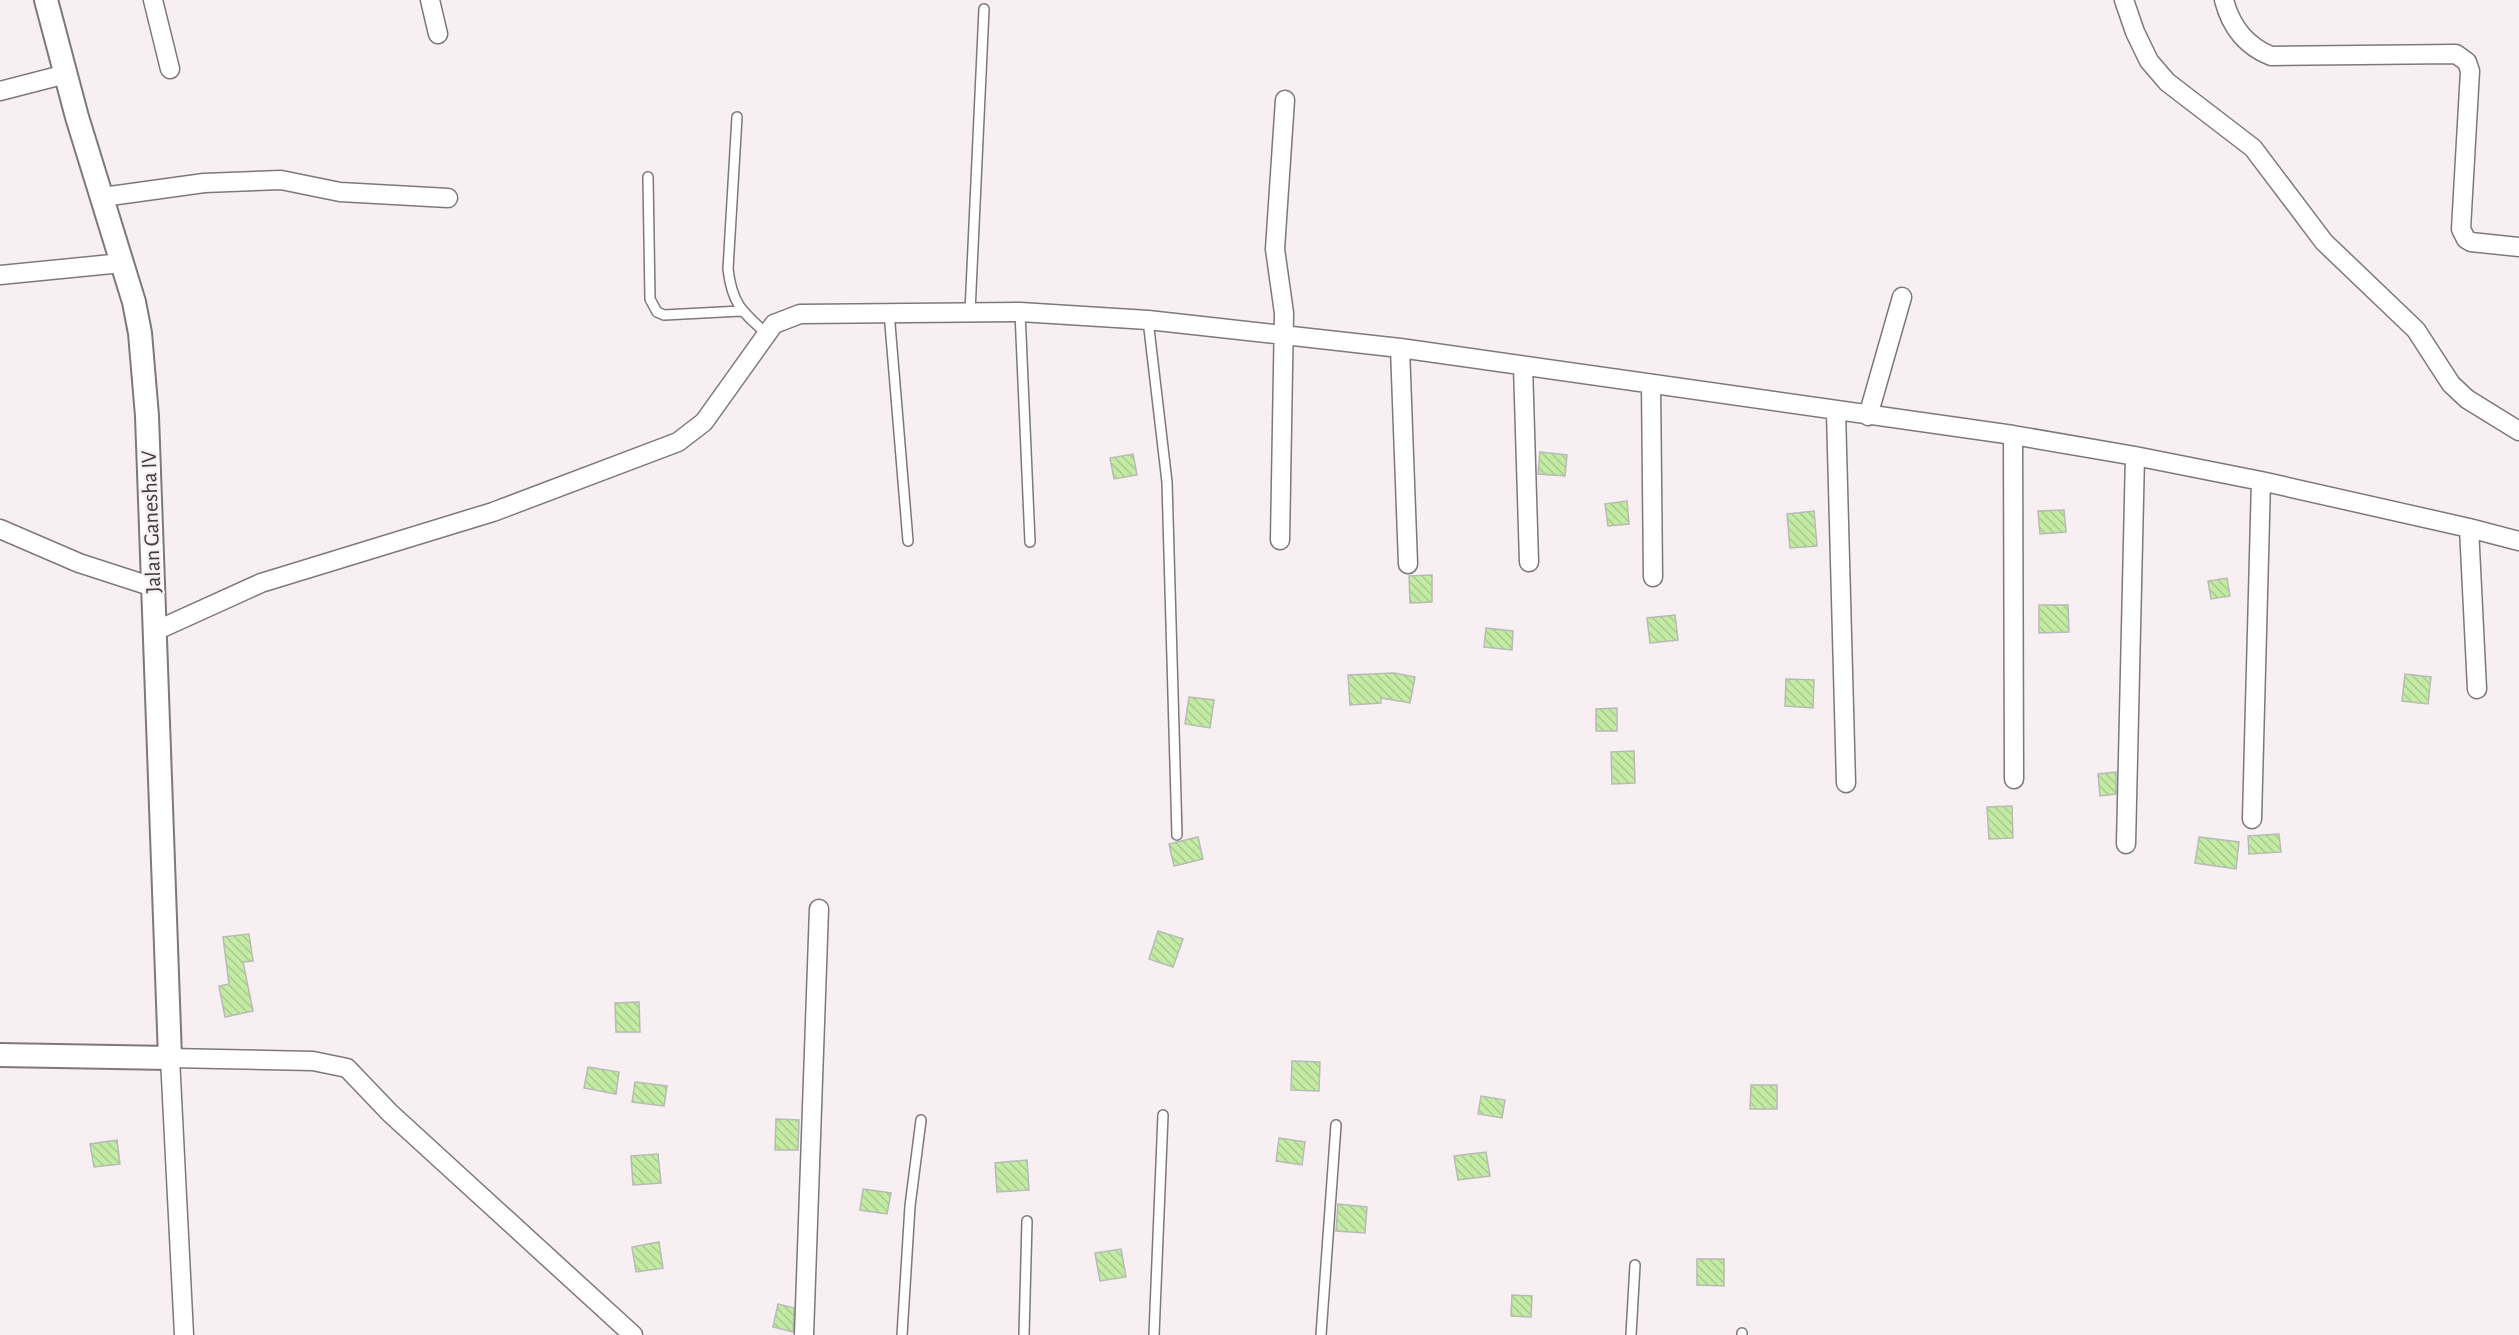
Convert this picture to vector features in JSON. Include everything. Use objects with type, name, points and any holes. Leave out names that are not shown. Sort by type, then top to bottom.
[{"type":"street","name":"Jalan Ganesha IV","points":[[46,0],[134,302],[140,333],[147,416],[170,1058]]},
{"type":"street","points":[[153,0],[170,69]]},
{"type":"street","points":[[430,0],[438,34]]},
{"type":"street","points":[[2124,0],[2149,61],[2166,82],[2253,148],[2324,242],[2416,330],[2451,384],[2467,399],[2519,431]]},
{"type":"street","points":[[2230,2],[2232,23],[2243,39],[2271,57],[2457,54],[2463,57],[2470,71],[2461,230],[2471,242],[2519,247]]},
{"type":"street","points":[[0,91],[66,74]]},
{"type":"street","points":[[1280,540],[1284,313],[1275,249],[1285,100]]},
{"type":"street","points":[[103,197],[204,183],[281,180],[340,192],[448,198]]},
{"type":"street","points":[[0,275],[122,264]]},
{"type":"street","points":[[1868,416],[1902,297]]},
{"type":"street","points":[[153,632],[261,583],[493,512],[678,442],[704,422],[774,324],[800,314],[1020,312],[1148,320],[1284,337],[1400,348],[1836,412],[2013,435],[2135,456],[2261,480],[2469,528],[2519,542]]},
{"type":"street","points":[[1400,348],[1408,564]]},
{"type":"street","points":[[1523,366],[1529,562]]},
{"type":"street","points":[[1651,384],[1653,577]]},
{"type":"street","points":[[1836,412],[1846,783]]},
{"type":"street","points":[[2013,435],[2014,779]]},
{"type":"street","points":[[2126,844],[2135,456]]},
{"type":"street","points":[[2252,819],[2261,480]]},
{"type":"street","points":[[2469,528],[2477,689]]},
{"type":"street","points":[[0,529],[79,563],[153,587]]},
{"type":"street","points":[[804,1335],[819,909]]},
{"type":"street","points":[[0,1055],[313,1061],[347,1068],[390,1113],[633,1335]]},
{"type":"street","points":[[170,1058],[183,1335]]},
{"type":"lane","points":[[970,312],[984,9]]},
{"type":"lane","points":[[737,117],[728,269],[734,298],[741,311],[766,333]]},
{"type":"lane","points":[[648,177],[650,299],[653,306],[664,315],[741,311]]},
{"type":"lane","points":[[889,312],[908,541]]},
{"type":"lane","points":[[1020,312],[1030,542]]},
{"type":"lane","points":[[1148,320],[1167,482],[1177,835]]},
{"type":"lane","points":[[1154,1335],[1163,1115]]},
{"type":"lane","points":[[902,1335],[910,1206],[921,1120]]},
{"type":"lane","points":[[1321,1335],[1336,1125]]},
{"type":"lane","points":[[1024,1335],[1027,1221]]},
{"type":"lane","points":[[1631,1335],[1635,1265]]},
{"type":"building","points":[[1540,452],[1567,455],[1565,476],[1538,474]]},
{"type":"building","points":[[1133,454],[1137,475],[1114,479],[1110,458]]},
{"type":"building","points":[[1627,501],[1629,524],[1608,526],[1605,504]]},
{"type":"building","points":[[2064,510],[2066,532],[2040,534],[2038,511]]},
{"type":"building","points":[[1814,511],[1817,546],[1790,548],[1787,514]]},
{"type":"building","points":[[1432,575],[1432,602],[1410,603],[1409,576]]},
{"type":"building","points":[[2227,578],[2230,596],[2211,599],[2208,581]]},
{"type":"building","points":[[2039,605],[2068,605],[2069,632],[2039,633]]},
{"type":"building","points":[[1675,615],[1678,640],[1650,643],[1647,618]]},
{"type":"building","points":[[1486,628],[1513,631],[1512,650],[1484,647]]},
{"type":"building","points":[[1394,673],[1415,677],[1410,703],[1381,698],[1381,703],[1350,705],[1348,675]]},
{"type":"building","points":[[2405,674],[2431,677],[2428,704],[2402,701]]},
{"type":"building","points":[[1786,679],[1814,680],[1813,708],[1785,706]]},
{"type":"building","points":[[1189,697],[1214,700],[1210,728],[1185,724]]},
{"type":"building","points":[[1617,708],[1617,731],[1596,731],[1596,709]]},
{"type":"building","points":[[1634,751],[1635,783],[1612,784],[1611,752]]},
{"type":"building","points":[[2116,772],[2116,794],[2100,796],[2098,774]]},
{"type":"building","points":[[2012,806],[2013,838],[1989,839],[1987,807]]},
{"type":"building","points":[[2279,834],[2281,852],[2249,854],[2248,836]]},
{"type":"building","points":[[1198,837],[1203,859],[1174,866],[1169,844]]},
{"type":"building","points":[[2199,837],[2239,842],[2236,869],[2195,863]]},
{"type":"building","points":[[1158,931],[1183,939],[1173,967],[1149,959]]},
{"type":"building","points":[[249,934],[253,961],[243,962],[253,1011],[225,1017],[219,986],[229,984],[223,937]]},
{"type":"building","points":[[639,1002],[640,1032],[616,1032],[615,1003]]},
{"type":"building","points":[[1292,1061],[1320,1062],[1319,1091],[1291,1090]]},
{"type":"building","points":[[588,1067],[619,1072],[616,1094],[584,1088]]},
{"type":"building","points":[[635,1082],[667,1086],[664,1106],[632,1102]]},
{"type":"building","points":[[1751,1085],[1777,1085],[1777,1109],[1750,1109]]},
{"type":"building","points":[[1481,1096],[1505,1100],[1502,1118],[1478,1114]]},
{"type":"building","points":[[776,1119],[799,1120],[798,1150],[775,1150]]},
{"type":"building","points":[[1279,1138],[1305,1142],[1302,1165],[1276,1161]]},
{"type":"building","points":[[117,1140],[120,1164],[94,1167],[90,1144]]},
{"type":"building","points":[[1486,1152],[1490,1176],[1458,1180],[1454,1156]]},
{"type":"building","points":[[658,1154],[661,1183],[633,1185],[631,1156]]},
{"type":"building","points":[[1027,1160],[1029,1190],[997,1192],[995,1163]]},
{"type":"building","points":[[863,1189],[891,1193],[887,1214],[860,1210]]},
{"type":"building","points":[[1338,1204],[1367,1207],[1365,1233],[1336,1231]]},
{"type":"building","points":[[659,1242],[663,1268],[636,1272],[632,1247]]},
{"type":"building","points":[[1121,1249],[1126,1277],[1100,1281],[1095,1253]]},
{"type":"building","points":[[1697,1259],[1724,1259],[1724,1286],[1697,1285]]},
{"type":"building","points":[[1512,1295],[1532,1296],[1531,1317],[1511,1316]]},
{"type":"building","points":[[778,1304],[794,1308],[793,1332],[773,1327]]}]
